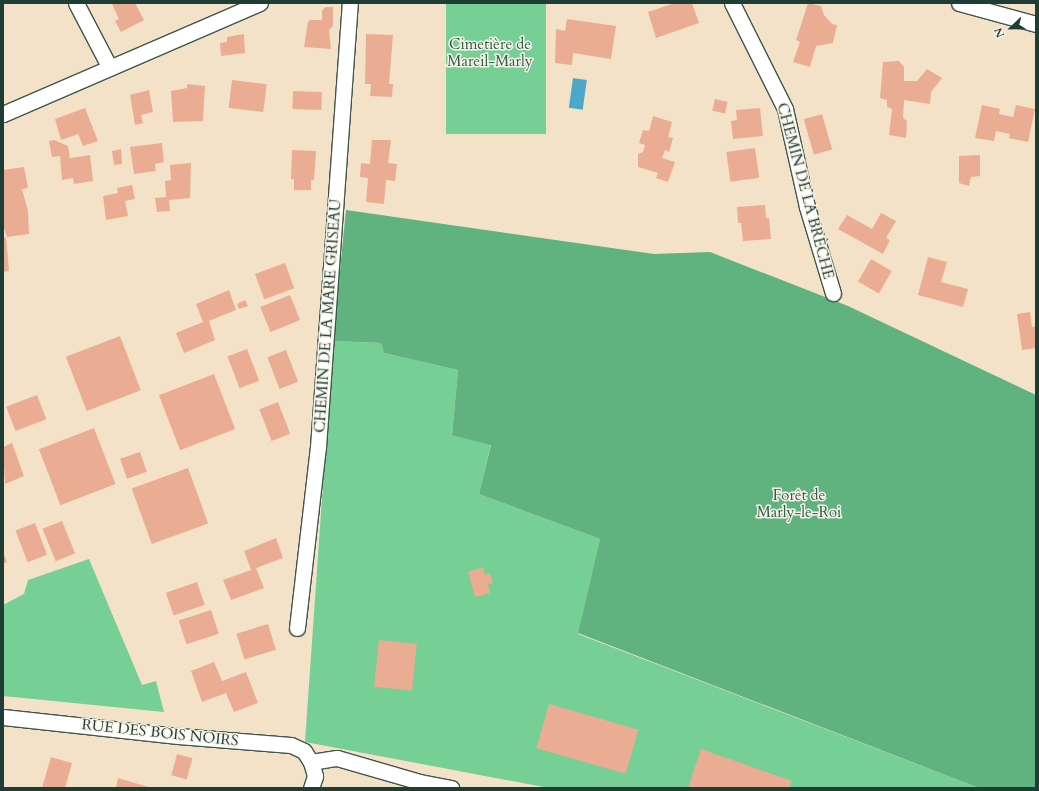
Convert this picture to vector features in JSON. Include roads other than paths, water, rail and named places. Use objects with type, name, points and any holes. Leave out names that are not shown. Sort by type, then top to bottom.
[{"type":"street","points":[[76,3],[110,68]]},
{"type":"street","points":[[3,112],[110,68],[260,3]]},
{"type":"street","name":"CHEMIN DE LA MARE GRISEAU","points":[[297,628],[318,447],[350,3]]},
{"type":"street","name":"CHEMIN DE LA BRÈCHE","points":[[732,3],[785,109],[807,207],[833,293]]},
{"type":"street","points":[[959,3],[1036,24]]},
{"type":"street","name":"RUE DES BOIS NOIRS","points":[[3,717],[178,736],[291,745],[304,751],[311,762]]},
{"type":"street","points":[[311,788],[315,776],[311,762],[337,758],[420,782],[451,788]]},
{"type":"water","points":[[573,78],[587,80],[583,110],[569,108]]},
{"type":"park label","name":"Cimetière de Mareil-Marly","points":[[490,52]]},
{"type":"park label","name":"Forêt de Marly-le-Roi","points":[[799,504]]}]
